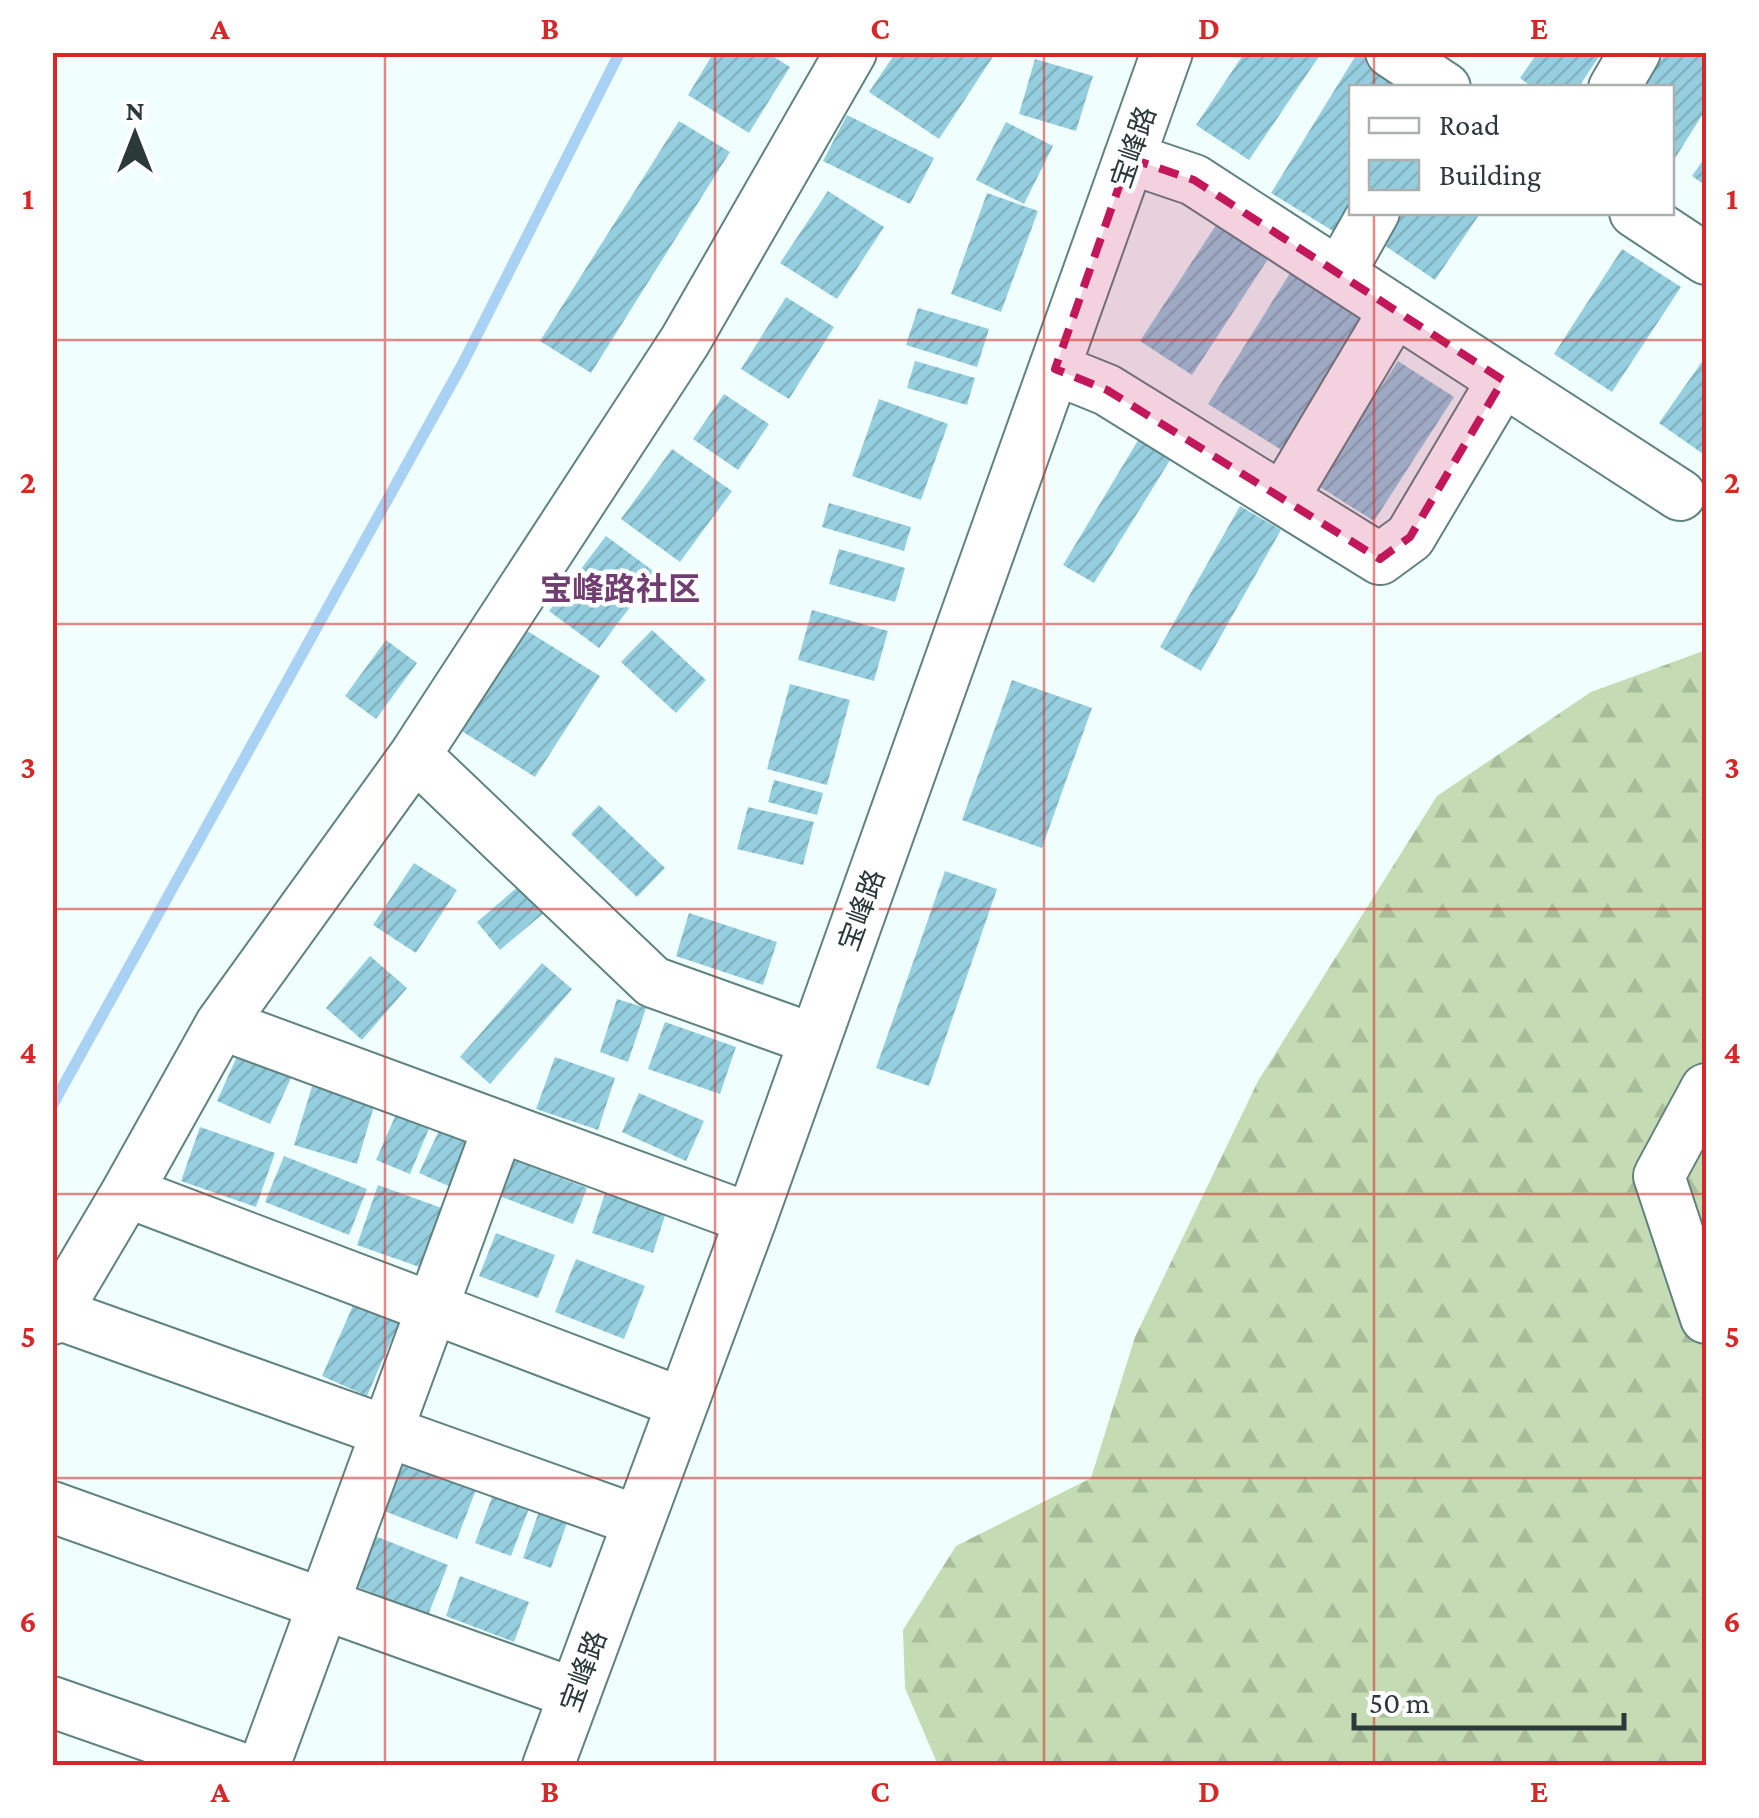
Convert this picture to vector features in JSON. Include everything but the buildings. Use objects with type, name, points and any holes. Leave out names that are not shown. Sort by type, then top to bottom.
[{"type":"street","points":[[638,1521],[54,1316],[222,1024],[415,755],[685,341],[850,52]]},
{"type":"street","name":"宝峰路","points":[[548,1766],[751,1219],[1167,52]]},
{"type":"street","points":[[1391,52],[1441,85]]},
{"type":"street","points":[[1616,85],[1635,52]]},
{"type":"street","points":[[1129,158],[1194,180],[1680,495]]},
{"type":"street","points":[[1339,274],[1372,215]]},
{"type":"street","points":[[1640,215],[1706,259]]},
{"type":"street","points":[[1283,498],[1395,310]]},
{"type":"street","points":[[1055,369],[1107,390],[1380,560],[1410,537],[1503,380]]},
{"type":"street","points":[[415,755],[652,982],[815,1040]]},
{"type":"street","points":[[222,1024],[751,1219]]},
{"type":"street","points":[[1706,1090],[1659,1176],[1706,1318]]},
{"type":"street","points":[[264,1766],[498,1126]]},
{"type":"street","points":[[127,1192],[682,1403]]},
{"type":"street","points":[[52,1507],[574,1694]]},
{"type":"street","points":[[52,1702],[235,1766]]},
{"type":"highlighted area","points":[[1129,158],[1194,180],[1503,380],[1410,537],[1380,559],[1107,390],[1055,369]]},
{"type":"green space","points":[[1706,650],[1706,1765],[938,1765],[905,1688],[903,1630],[956,1546],[1091,1478],[1135,1337],[1258,1081],[1437,796],[1591,692]]},
{"type":"waterway","points":[[52,1106],[463,363],[620,52]]},
{"type":"district","name":"宝峰路社区","points":[[620,589]]}]
